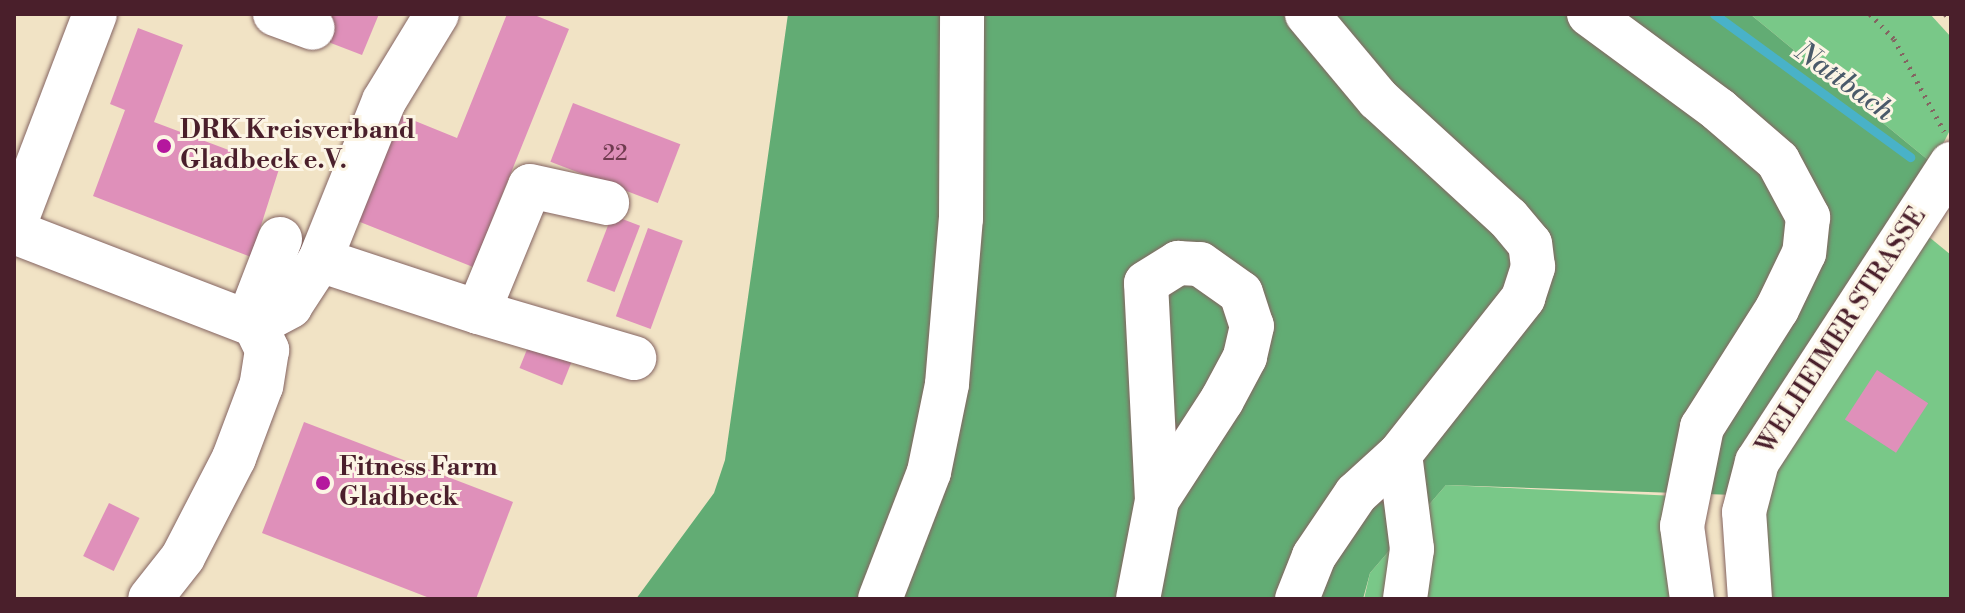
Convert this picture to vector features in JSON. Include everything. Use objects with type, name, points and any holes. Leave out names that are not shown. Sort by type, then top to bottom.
[{"type":"street","points":[[95,14],[14,229],[252,324],[267,350],[261,386],[234,458],[183,557],[150,599]]},
{"type":"street","points":[[252,324],[290,306],[320,260],[384,101],[437,14]]},
{"type":"street","points":[[880,599],[929,472],[947,384],[961,219],[962,14]]},
{"type":"street","points":[[1297,599],[1314,556],[1356,494],[1400,454],[1523,298],[1533,267],[1530,244],[1378,99],[1307,14]]},
{"type":"street","points":[[1589,14],[1719,110],[1778,161],[1808,217],[1804,253],[1777,309],[1702,427],[1682,526],[1692,599]]},
{"type":"street","name":"WELHEIMER STRASSE","points":[[1750,599],[1744,512],[1757,462],[1940,180]]},
{"type":"street","points":[[478,312],[530,186],[607,203]]},
{"type":"street","points":[[252,324],[280,239]]},
{"type":"street","points":[[320,260],[478,312],[634,358]]},
{"type":"street","points":[[1138,599],[1157,500],[1146,283],[1178,263],[1200,264],[1241,293],[1252,326],[1245,357],[1222,400],[1157,500]]},
{"type":"street","points":[[1400,454],[1412,549],[1405,599]]},
{"type":"path","points":[[1870,14],[1894,39],[1951,140]]},
{"type":"path","points":[[1945,14],[1951,19]]},
{"type":"green space","points":[[788,14],[1750,14],[1933,164],[1735,495],[1446,485],[1370,573],[1363,599],[636,599],[714,493],[725,460]]},
{"type":"green space","points":[[1750,14],[1930,14],[1951,37],[1951,128],[1933,164]]},
{"type":"green space","points":[[1923,232],[1951,255],[1951,599],[1763,599],[1767,482]]},
{"type":"green space","points":[[1446,485],[1696,497],[1715,599],[1364,599],[1370,573]]},
{"type":"building","points":[[333,14],[379,14],[362,55],[323,40]]},
{"type":"building","points":[[507,14],[532,14],[569,29],[473,267],[350,218],[393,112],[457,138]]},
{"type":"building","name":"DRK Kreisverband Gladbeck e.V.","points":[[138,28],[183,45],[154,122],[279,169],[251,257],[93,196],[125,110],[110,104]]},
{"type":"building","points":[[573,103],[680,144],[658,203],[550,162]]},
{"type":"building","points":[[612,215],[640,226],[615,292],[587,281]]},
{"type":"building","points":[[648,228],[683,241],[651,329],[616,316]]},
{"type":"building","points":[[530,342],[573,359],[562,385],[520,368]]},
{"type":"building","points":[[1877,370],[1928,403],[1896,453],[1845,419]]},
{"type":"building","points":[[304,422],[513,502],[476,599],[432,599],[262,533]]},
{"type":"building","points":[[109,503],[140,518],[114,571],[83,556]]},
{"type":"waterway","name":"Nattbach","points":[[1714,14],[1910,157]]},
{"type":"place","name":"DRK Kreisverband Gladbeck e.V.","points":[[164,146]]},
{"type":"place","name":"Fitness Farm Gladbeck","points":[[323,483]]}]
